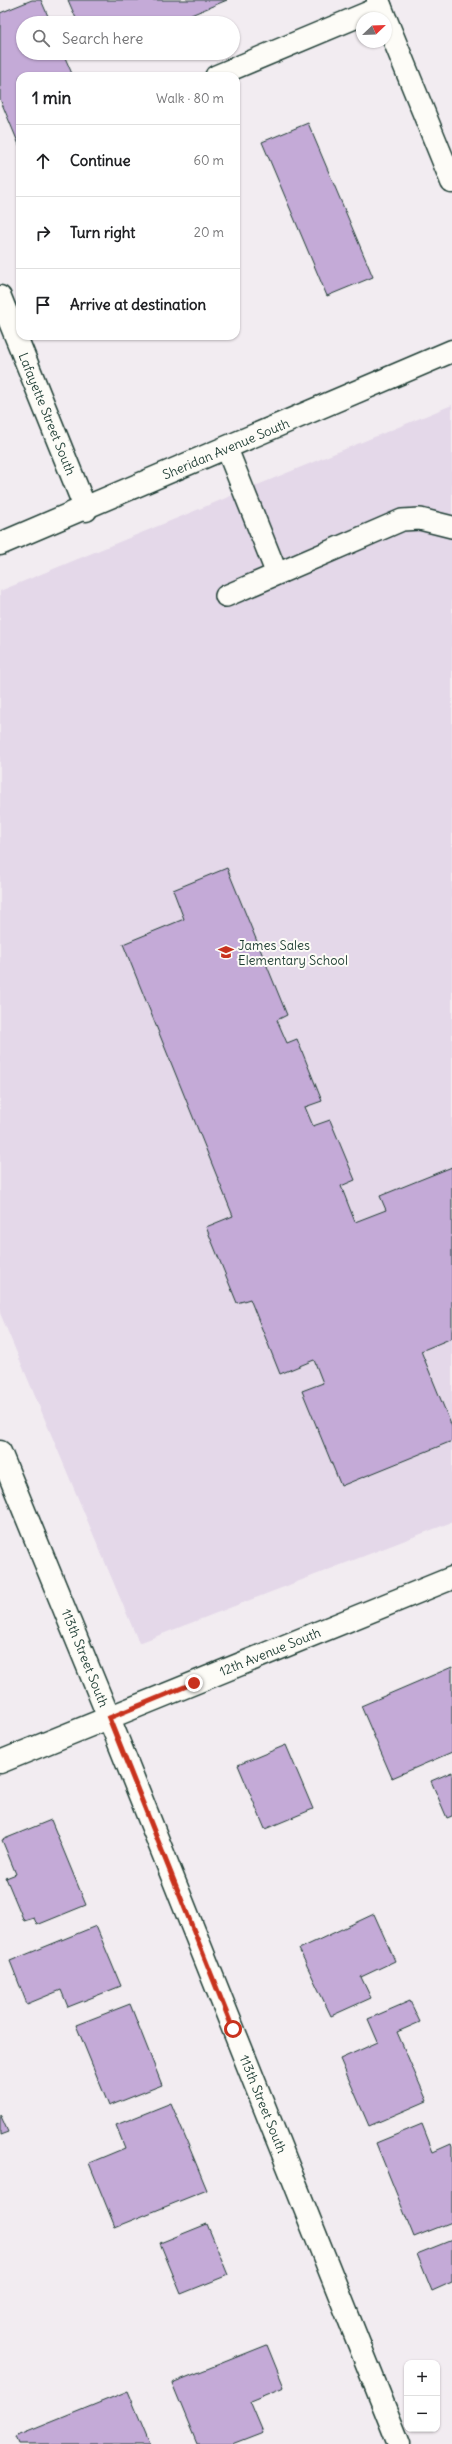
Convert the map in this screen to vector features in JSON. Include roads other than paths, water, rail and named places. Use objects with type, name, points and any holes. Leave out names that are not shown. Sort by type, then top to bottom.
[{"type":"street","points":[[382,11],[452,182]]},
{"type":"street","name":"Lafayette Street South","points":[[0,297],[16,337]]},
{"type":"street","name":"Lafayette Street South","points":[[17,340],[86,510]]},
{"type":"street","name":"Sheridan Avenue South","points":[[0,544],[86,510],[452,352]]},
{"type":"street","name":"113th Street South","points":[[0,1452],[109,1718],[399,2444]]},
{"type":"street","name":"12th Avenue South","points":[[0,1762],[452,1578]]},
{"type":"lane","points":[[226,72],[382,11]]},
{"type":"lane","points":[[227,449],[278,574]]},
{"type":"lane","points":[[226,596],[402,520],[420,519],[452,527]]},
{"type":"place","name":"James Sales Elementary School","points":[[226,952]]}]
